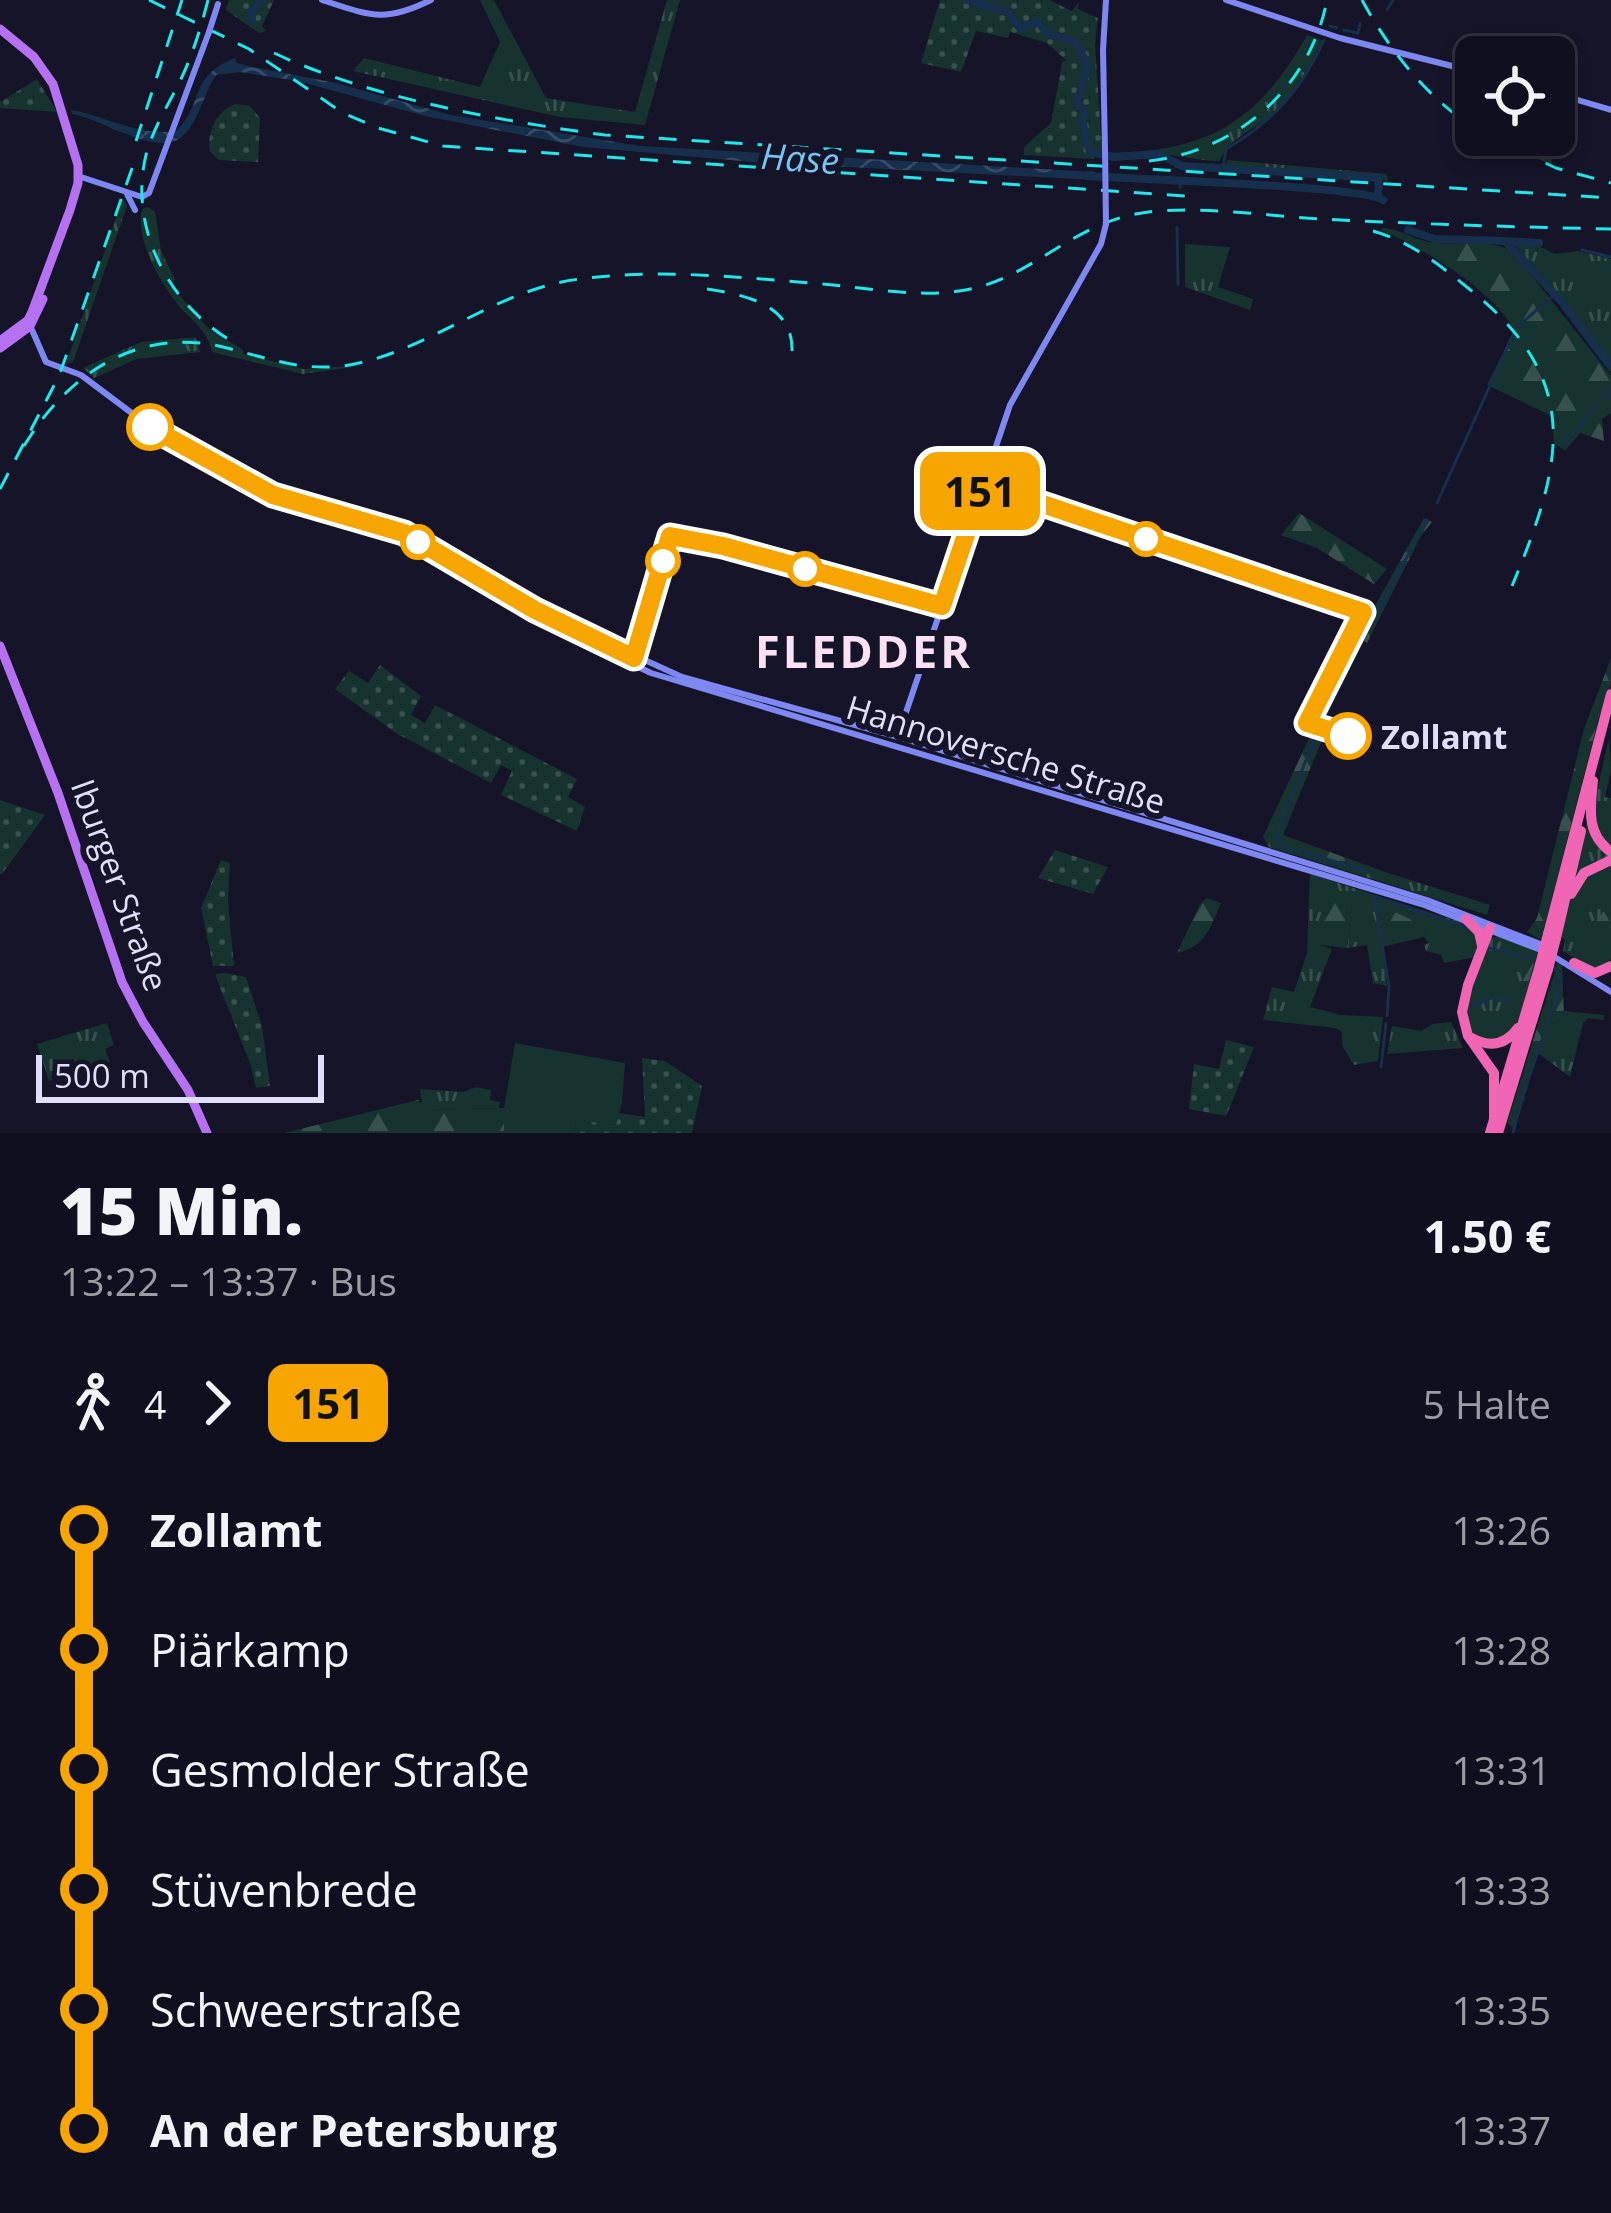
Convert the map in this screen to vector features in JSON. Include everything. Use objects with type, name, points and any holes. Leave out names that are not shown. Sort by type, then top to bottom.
[{"type":"highway","points":[[1554,932],[1611,694]]},
{"type":"highway","points":[[1494,1127],[1554,932],[1602,734],[1611,718]]},
{"type":"highway","points":[[1554,932],[1584,873],[1611,856],[1592,828],[1593,782]]},
{"type":"highway","points":[[1466,919],[1479,932],[1482,947]]},
{"type":"highway","points":[[1491,925],[1463,1004],[1463,1022],[1494,1073],[1494,1127]]},
{"type":"highway","points":[[1574,963],[1595,973],[1611,967]]},
{"type":"highway","points":[[1468,1036],[1480,1043],[1502,1043],[1513,1035],[1544,967]]},
{"type":"highway","points":[[1607,986],[1611,967]]},
{"type":"highway","points":[[1494,1127],[1527,1009]]},
{"type":"main road","points":[[322,0],[382,18],[431,0]]},
{"type":"main road","points":[[897,741],[1004,418],[1101,244],[1106,224],[1106,0]]},
{"type":"main road","points":[[1226,0],[1340,38],[1455,67]]},
{"type":"main road","points":[[78,176],[142,197],[152,188],[218,2]]},
{"type":"main road","points":[[0,29],[45,69],[64,113],[78,176],[51,275],[29,323],[0,344]]},
{"type":"main road","points":[[1575,99],[1611,110]]},
{"type":"main road","points":[[125,192],[134,210]]},
{"type":"main road","name":"Hannoversche Straße","points":[[29,323],[46,362],[74,372],[172,442],[273,503],[398,539],[531,616],[651,673],[897,741],[1491,925],[1574,963],[1607,986]]},
{"type":"main road","name":"Iburger Straße","points":[[0,646],[58,793],[128,995],[188,1090],[205,1133]]},
{"type":"main road","name":"Iburger Straße","points":[[0,657],[122,992],[205,1133]]},
{"type":"main road","name":"Hannoversche Straße","points":[[897,741],[1491,925],[1607,986]]},
{"type":"green space","points":[[229,0],[274,0],[262,26],[266,31],[259,33],[226,10]]},
{"type":"green space","points":[[480,0],[494,0],[546,98],[635,112],[667,0],[680,0],[645,125],[560,117],[353,71],[364,58],[480,87],[500,42]]},
{"type":"green space","points":[[940,0],[1049,0],[1072,11],[1079,2],[1078,9],[1098,18],[1095,44],[1102,150],[1095,152],[1094,159],[1024,155],[1024,147],[1051,123],[1066,60],[1047,43],[1010,32],[1008,38],[976,31],[961,72],[921,63]]},
{"type":"green space","points":[[1307,35],[1322,40],[1302,78],[1275,111],[1229,146],[1220,161],[1161,154],[1109,157],[1109,153],[1174,147],[1226,127],[1269,90]]},
{"type":"green space","points":[[37,79],[57,112],[0,108],[0,102]]},
{"type":"green space","points":[[236,104],[250,106],[260,118],[258,162],[219,160],[210,152],[214,123]]},
{"type":"green space","points":[[1532,156],[1553,156],[1551,165]]},
{"type":"green space","points":[[1227,160],[1387,174],[1388,181],[1175,168],[1173,163],[1226,164]]},
{"type":"green space","points":[[123,198],[127,206],[73,362],[66,364]]},
{"type":"green space","points":[[142,209],[155,212],[161,251],[175,279],[170,284],[207,327],[243,354],[304,369],[368,365],[303,374],[212,352],[151,260],[141,221]]},
{"type":"green space","points":[[1383,228],[1429,242],[1484,244],[1514,253],[1611,376],[1611,413],[1602,419],[1604,441],[1580,433],[1565,451],[1554,443],[1552,416],[1487,385],[1512,335],[1517,334],[1475,287]]},
{"type":"green space","points":[[1513,243],[1532,243],[1555,254],[1578,251],[1611,259],[1611,363],[1570,307]]},
{"type":"green space","points":[[1185,244],[1230,247],[1218,287],[1253,299],[1250,310],[1185,287]]},
{"type":"green space","points":[[196,337],[200,352],[136,359],[94,378],[83,368],[141,342]]},
{"type":"green space","points":[[1299,513],[1387,569],[1374,584],[1317,548],[1281,535]]},
{"type":"green space","points":[[1424,518],[1432,522],[1367,643],[1358,636]]},
{"type":"green space","points":[[1611,658],[1611,683],[1541,940],[1527,932],[1537,918],[1584,729]]},
{"type":"green space","points":[[380,665],[421,696],[411,715],[425,723],[435,705],[577,779],[568,797],[585,807],[577,831],[501,795],[512,771],[501,765],[491,783],[396,733],[335,689],[349,671],[368,683]]},
{"type":"green space","points":[[1312,732],[1324,735],[1283,835],[1388,873],[1388,880],[1269,847],[1263,837]]},
{"type":"green space","points":[[1609,738],[1611,770],[1605,797],[1611,798],[1611,958],[1604,969],[1588,966],[1563,951],[1561,936],[1587,822],[1599,837],[1593,809]]},
{"type":"green space","points":[[0,800],[45,815],[2,874],[0,874]]},
{"type":"green space","points":[[1055,850],[1108,867],[1093,894],[1038,878]]},
{"type":"green space","points":[[221,860],[230,863],[234,966],[213,966],[201,908]]},
{"type":"green space","points":[[1388,873],[1490,905],[1487,915],[1382,882],[1388,880]]},
{"type":"green space","points":[[1310,874],[1466,924],[1480,940],[1475,957],[1444,963],[1441,955],[1426,951],[1428,927],[1377,905],[1387,986],[1373,983],[1367,945],[1347,948],[1352,905],[1320,945],[1332,949],[1310,1007],[1341,1015],[1383,1017],[1378,1061],[1354,1065],[1342,1045],[1342,1032],[1336,1028],[1263,1020],[1272,987],[1294,992],[1307,953]]},
{"type":"green space","points":[[1207,898],[1221,903],[1210,928],[1201,941],[1177,953],[1200,904]]},
{"type":"green space","points":[[1337,899],[1352,905],[1347,948],[1320,945],[1326,901]]},
{"type":"green space","points":[[1611,902],[1611,948],[1601,962],[1577,946]]},
{"type":"green space","points":[[1376,904],[1428,927],[1424,937],[1382,947]]},
{"type":"green space","points":[[1501,936],[1538,952],[1517,1026],[1497,1043],[1472,1035],[1465,1003],[1491,938]]},
{"type":"green space","points":[[1516,950],[1536,957],[1518,1019],[1513,1017],[1525,968],[1494,974],[1491,967],[1481,965],[1494,953],[1512,956]]},
{"type":"green space","points":[[1558,962],[1562,964],[1564,1018],[1548,1025],[1543,1036],[1515,1129],[1507,1123]]},
{"type":"green space","points":[[225,973],[246,977],[262,1026],[270,1086],[256,1088],[216,977]]},
{"type":"green space","points":[[1564,1011],[1604,1015],[1604,1020],[1588,1018],[1583,1023],[1570,1077],[1538,1053],[1548,1025],[1564,1018]]},
{"type":"green space","points":[[1451,1022],[1463,1048],[1387,1054],[1392,1026],[1421,1031]]},
{"type":"green space","points":[[107,1023],[114,1045],[105,1049],[110,1062],[49,1081],[37,1044]]},
{"type":"green space","points":[[1226,1040],[1254,1047],[1226,1116],[1189,1109],[1194,1064],[1219,1069]]},
{"type":"green space","points":[[515,1043],[625,1063],[616,1125],[576,1120],[574,1133],[504,1133]]},
{"type":"green space","points":[[642,1058],[665,1061],[702,1086],[692,1133],[574,1133],[576,1119],[615,1125],[619,1113],[645,1117]]},
{"type":"green space","points":[[476,1087],[491,1090],[490,1100],[500,1102],[499,1108],[428,1110],[422,1104],[420,1089],[464,1092]]},
{"type":"green space","points":[[418,1100],[429,1110],[504,1108],[504,1133],[284,1133]]},
{"type":"water","points":[[235,58],[248,66],[336,83],[451,115],[640,146],[1096,172],[1096,180],[753,162],[583,147],[240,72],[216,75],[193,123],[172,142],[145,140],[72,114],[71,110],[136,129],[176,131],[203,82]]},
{"type":"waterway","name":"Hase","points":[[252,20],[251,13],[261,0]]},
{"type":"waterway","name":"Hase","points":[[967,0],[1008,12],[1020,28],[1037,21],[1047,33],[1075,42],[1088,65],[1077,104],[1085,112],[1082,121],[1090,152],[1114,157],[1159,154],[1182,166],[1379,178],[1378,195]]},
{"type":"waterway","points":[[1387,10],[1393,0]]},
{"type":"waterway","points":[[1344,30],[1358,33],[1360,24]]},
{"type":"waterway","points":[[1330,26],[1337,28]]},
{"type":"waterway","points":[[1223,167],[1226,149],[1284,103],[1324,40]]},
{"type":"waterway","name":"Hase","points":[[1088,176],[1293,187],[1383,200]]},
{"type":"waterway","name":"Hase","points":[[1180,182],[1180,187]]},
{"type":"waterway","points":[[1177,227],[1178,285]]},
{"type":"waterway","name":"Hase","points":[[1408,230],[1435,239],[1505,241],[1561,301],[1611,367]]},
{"type":"waterway","points":[[1506,241],[1539,243]]},
{"type":"waterway","points":[[1582,250],[1611,257]]},
{"type":"waterway","points":[[1437,503],[1516,328],[1555,294]]},
{"type":"waterway","points":[[1604,397],[1611,389]]},
{"type":"waterway","points":[[1563,445],[1596,406]]},
{"type":"waterway","points":[[1362,640],[1427,520]]},
{"type":"waterway","points":[[1341,684],[1359,646]]},
{"type":"waterway","points":[[1322,723],[1338,689]]},
{"type":"waterway","points":[[1317,733],[1279,827],[1278,841],[1286,848],[1365,870]]},
{"type":"waterway","points":[[1374,897],[1389,986],[1387,1016]]},
{"type":"waterway","points":[[1376,897],[1469,928]]},
{"type":"waterway","points":[[1489,948],[1540,961]]},
{"type":"waterway","points":[[1513,1133],[1561,976],[1554,967]]},
{"type":"waterway","points":[[1473,1007],[1490,998],[1513,1000]]},
{"type":"waterway","points":[[1381,1067],[1386,1023]]},
{"type":"railway","points":[[149,0],[249,49],[343,113],[443,146],[1185,196]]},
{"type":"railway","points":[[136,141],[182,0]]},
{"type":"railway","points":[[208,0],[189,60],[149,145],[143,211],[159,263],[174,287],[191,309],[235,343]]},
{"type":"railway","points":[[1149,161],[1212,144],[1265,110],[1304,61],[1327,0]]},
{"type":"railway","points":[[1362,0],[1411,72],[1455,113]]},
{"type":"railway","points":[[274,53],[393,95],[479,115],[605,135],[1611,198]]},
{"type":"railway","points":[[1531,156],[1611,183]]},
{"type":"railway","points":[[0,489],[59,376],[136,157]]},
{"type":"railway","points":[[24,446],[62,397],[85,377],[136,350],[195,343],[298,365],[343,366],[403,349],[518,295],[580,279],[675,274],[943,293],[986,285],[1101,225],[1158,211],[1611,229]]},
{"type":"railway","points":[[1373,231],[1434,262],[1506,322],[1531,356],[1547,391],[1553,426],[1551,462],[1543,501],[1512,586]]},
{"type":"railway","points":[[707,289],[751,299],[776,313],[785,323],[792,352]]},
{"type":"bus line","name":"151","points":[[150,427],[273,495],[404,533],[535,610],[634,658],[670,536],[942,606],[983,484],[1363,612],[1307,723],[1348,736]]},
{"type":"place","name":"Zollamt","points":[[1348,736]]},
{"type":"district","name":"FLEDDER","points":[[864,650]]}]
